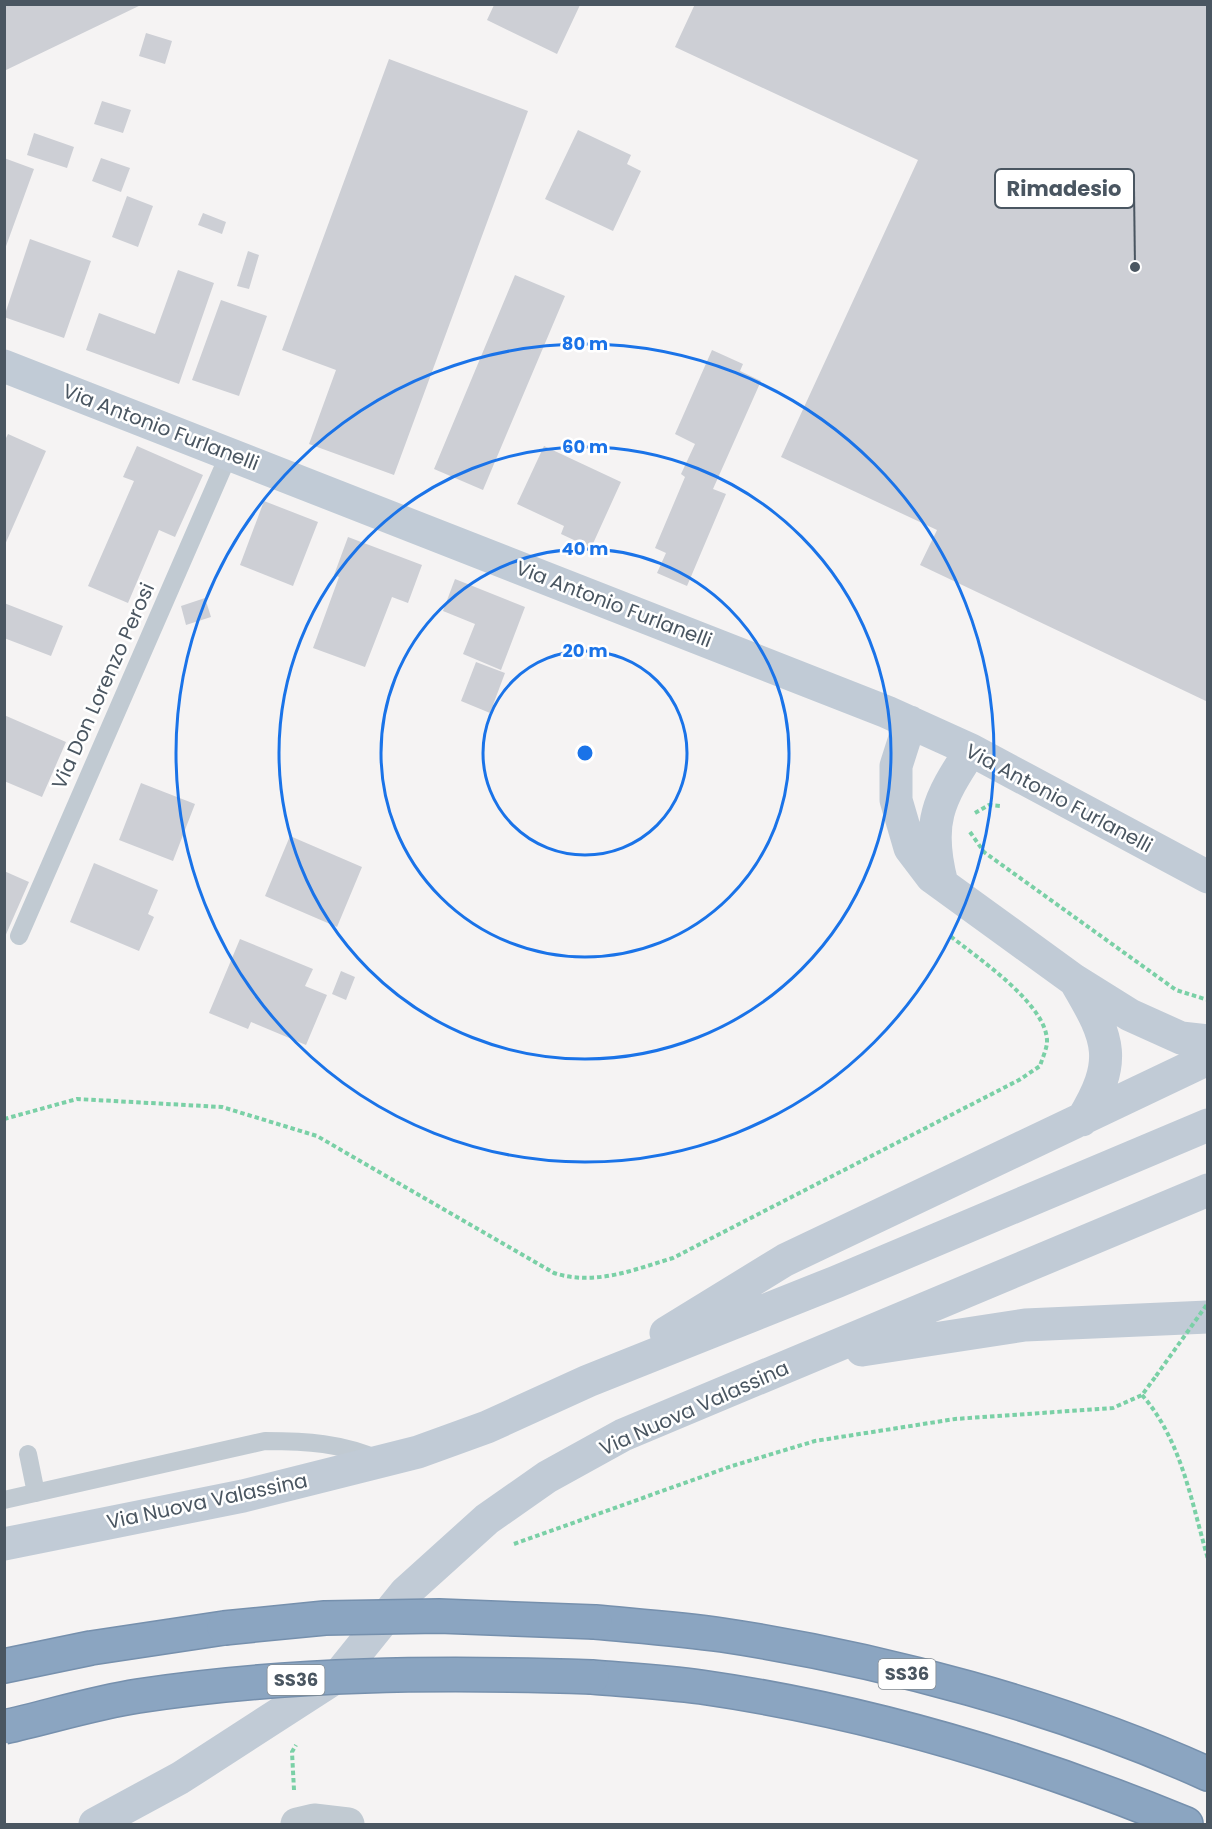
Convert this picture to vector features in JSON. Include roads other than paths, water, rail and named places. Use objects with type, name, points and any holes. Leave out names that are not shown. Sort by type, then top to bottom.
[{"type":"highway","name":"SS36","points":[[4,1666],[91,1648],[225,1628],[325,1618],[439,1616],[595,1622],[722,1635],[837,1657],[951,1684],[1065,1719],[1208,1774]]},
{"type":"highway","name":"SS36","points":[[4,1727],[136,1697],[269,1681],[459,1673],[592,1677],[701,1687],[855,1717],[978,1748],[1113,1794],[1186,1824]]},
{"type":"main road","name":"Via Antonio Furlanelli","points":[[4,366],[910,722],[971,750],[1208,877]]},
{"type":"main road","points":[[910,722],[896,766],[896,800],[909,848],[932,877],[1074,980],[1155,1027],[1181,1038],[1208,1041]]},
{"type":"main road","points":[[942,884],[936,849],[936,811],[947,788],[971,750]]},
{"type":"main road","points":[[1074,980],[1097,1018],[1106,1040],[1105,1063],[1098,1094],[1082,1120]]},
{"type":"main road","points":[[588,1381],[785,1260],[1208,1059]]},
{"type":"main road","name":"Via Nuova Valassina","points":[[4,1544],[243,1496],[418,1452],[487,1427],[588,1381],[836,1282],[1208,1125]]},
{"type":"main road","name":"Via Nuova Valassina","points":[[95,1824],[180,1778],[338,1676],[405,1593],[487,1519],[547,1477],[623,1435],[1208,1190]]},
{"type":"main road","points":[[804,1360],[934,1337],[1025,1325],[1208,1317]]},
{"type":"street","points":[[298,1824],[314,1820],[348,1824]]},
{"type":"lane","name":"Via Don Lorenzo Perosi","points":[[19,936],[229,454]]},
{"type":"lane","points":[[1168,1206],[1208,1199]]},
{"type":"lane","points":[[4,1500],[265,1441],[306,1441],[335,1445],[355,1449],[381,1461]]},
{"type":"lane","points":[[28,1454],[36,1493]]},
{"type":"place","name":"Rimadesio","points":[[1135,267]]}]
